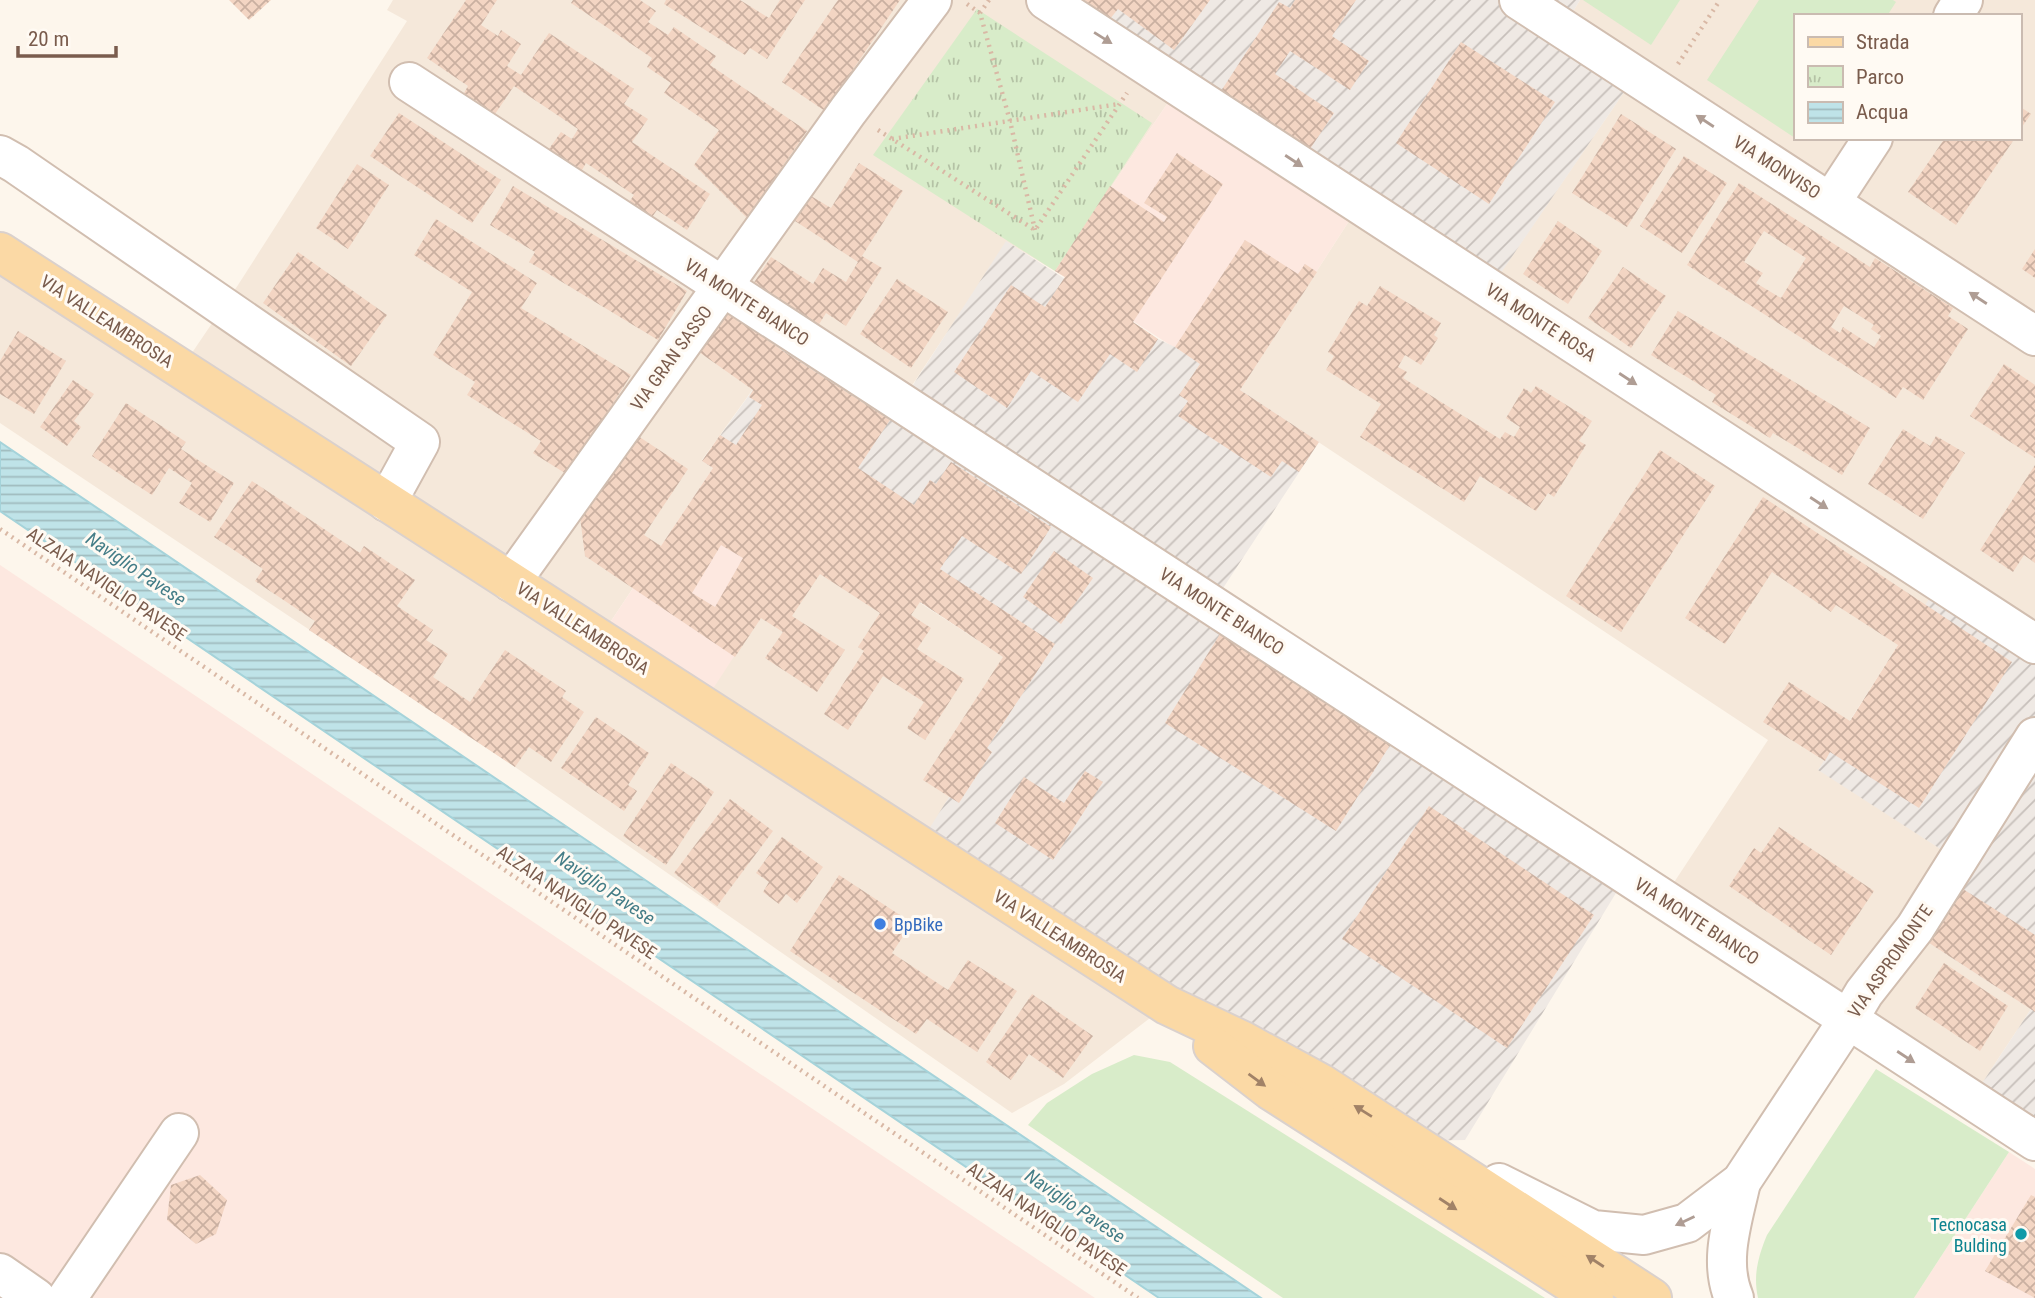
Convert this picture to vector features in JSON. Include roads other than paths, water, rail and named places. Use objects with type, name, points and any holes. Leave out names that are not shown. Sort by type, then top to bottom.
[{"type":"main road","name":"VIA VALLEAMBROSIA","points":[[0,252],[1167,1005]]},
{"type":"main road","points":[[1167,1005],[1243,1041],[1322,1084],[1652,1298]]},
{"type":"main road","points":[[1167,1005],[1227,1059],[1270,1090],[1594,1298]]},
{"type":"street","name":"VIA GRAN SASSO","points":[[511,582],[848,111],[932,0]]},
{"type":"street","name":"VIA MONTE ROSA","points":[[1046,0],[2035,644]]},
{"type":"street","name":"VIA MONVISO","points":[[1519,0],[2035,336]]},
{"type":"street","name":"VIA MONTE BIANCO","points":[[409,82],[2035,1141]]},
{"type":"street","points":[[1831,202],[1872,140]]},
{"type":"street","points":[[0,156],[420,442],[387,502]]},
{"type":"street","name":"VIA ASPROMONTE","points":[[1741,1182],[1864,993],[1915,928],[2035,737]]},
{"type":"street","points":[[67,1298],[179,1133]]},
{"type":"street","points":[[1410,1141],[1593,1230],[1644,1235],[1687,1223],[1741,1182]]},
{"type":"street","points":[[1734,1298],[1727,1268],[1728,1248],[1741,1182]]},
{"type":"street","points":[[0,1273],[36,1298]]},
{"type":"water","name":"Naviglio Pavese","points":[[0,442],[1261,1298],[1159,1298],[0,511]]},
{"type":"place","name":"BpBike","points":[[880,924]]},
{"type":"place","name":"Tecnocasa Bulding","points":[[2021,1234]]}]
